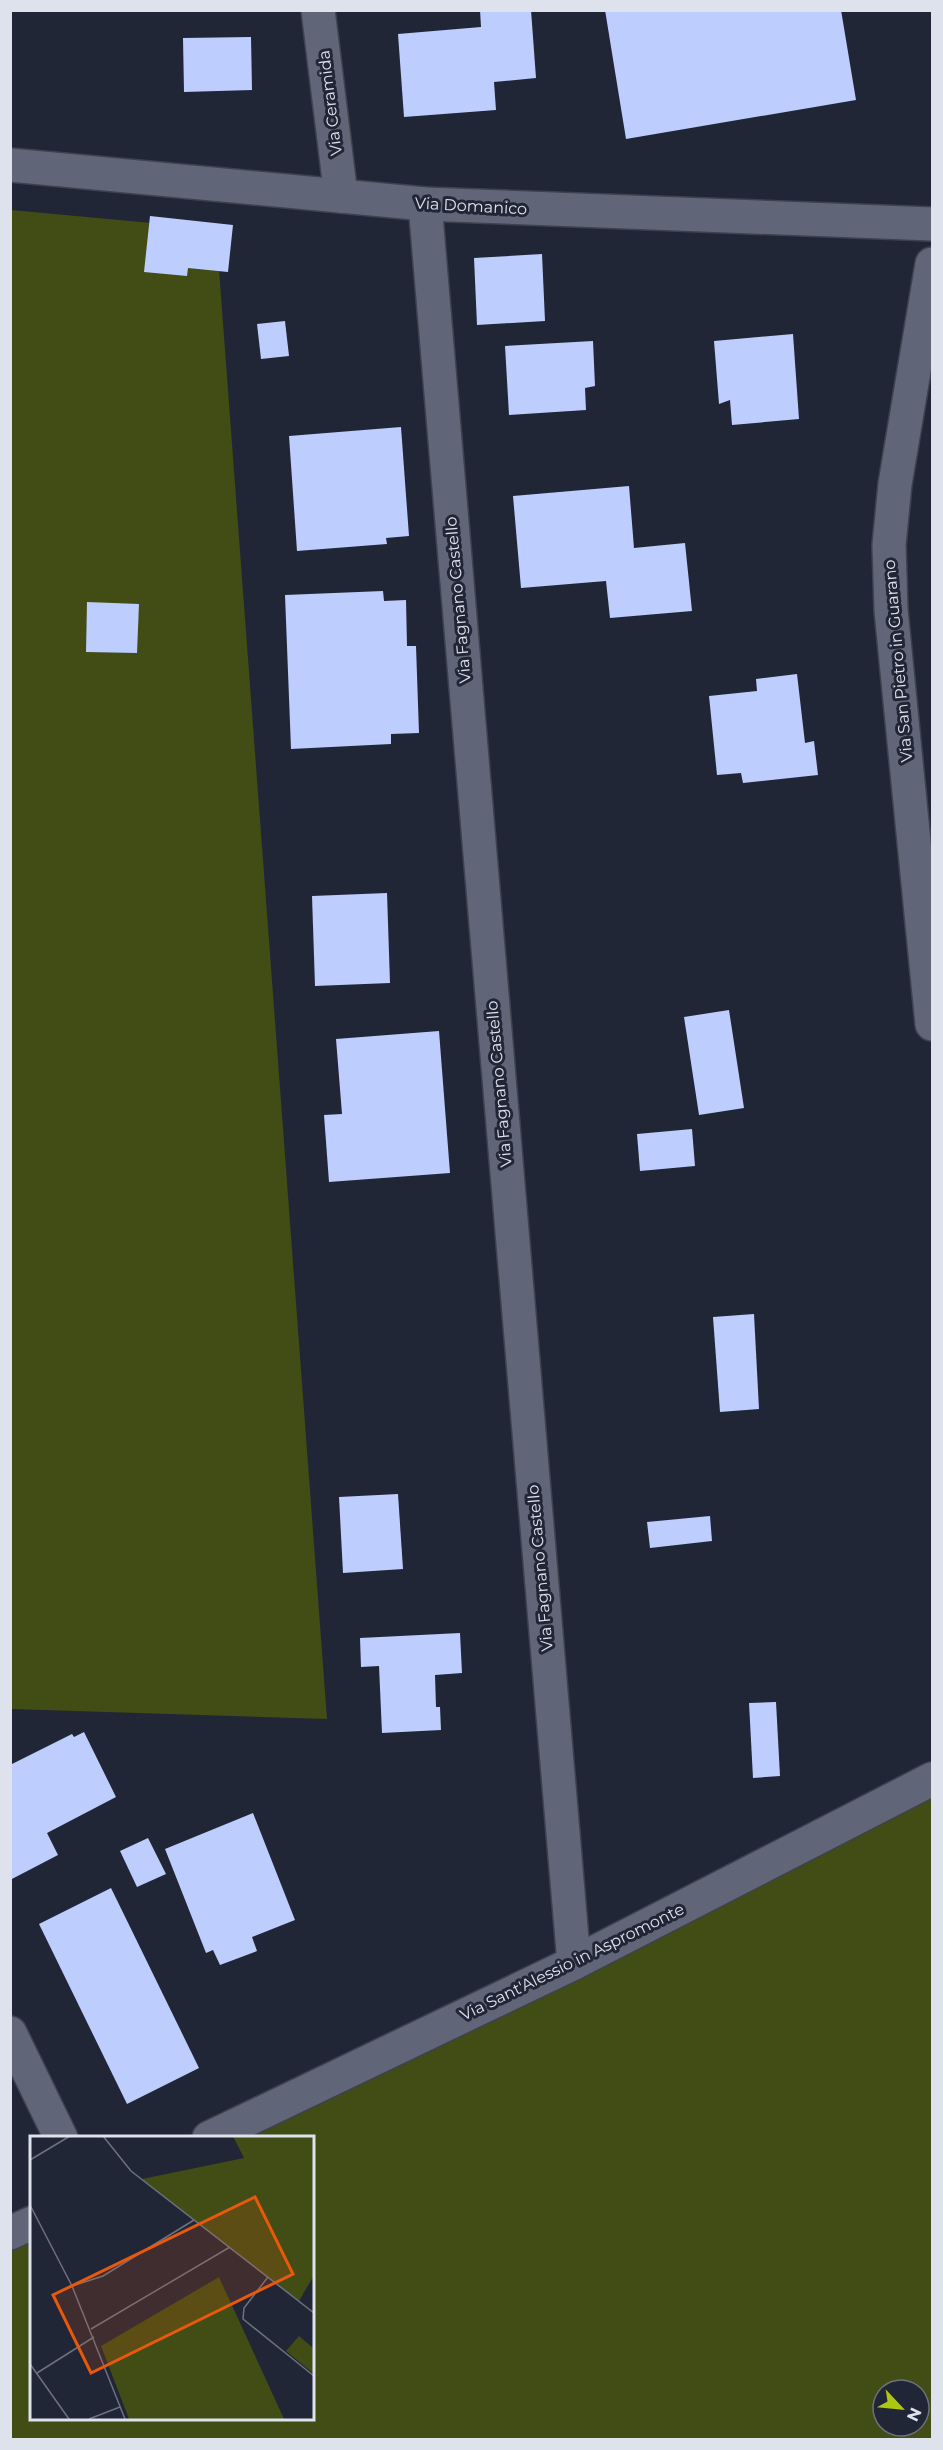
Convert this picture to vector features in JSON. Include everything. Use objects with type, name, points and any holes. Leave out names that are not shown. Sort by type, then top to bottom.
[{"type":"street","name":"Via Ceramida","points":[[318,10],[341,196]]},
{"type":"street","name":"Via Domanico","points":[[10,165],[425,204],[933,224]]},
{"type":"street","name":"Via Fagnano Castello","points":[[425,204],[574,1964]]},
{"type":"street","name":"Via San Pietro in Guarano","points":[[933,264],[897,463],[889,545],[891,610],[933,1024]]},
{"type":"street","name":"Via Sant'Alessio in Aspromonte","points":[[212,2136],[574,1964],[933,1779]]},
{"type":"street","points":[[10,2033],[60,2136]]},
{"type":"street","points":[[10,2233],[30,2224]]},
{"type":"green space","points":[[11,210],[216,229],[327,1719],[11,1709]]},
{"type":"green space","points":[[932,1779],[932,2439],[11,2439],[10,2233],[30,2223],[30,2420],[314,2420],[314,2136],[213,2136]]},
{"type":"building","points":[[480,10],[531,10],[536,78],[494,82],[496,110],[404,117],[398,34],[481,27]]},
{"type":"building","points":[[605,10],[841,10],[856,100],[626,139]]},
{"type":"building","points":[[251,37],[252,90],[184,92],[183,38]]},
{"type":"building","points":[[150,216],[233,225],[228,272],[188,268],[187,276],[144,272]]},
{"type":"building","points":[[542,254],[545,321],[477,325],[474,258]]},
{"type":"building","points":[[285,321],[289,356],[261,359],[257,324]]},
{"type":"building","points":[[793,334],[799,419],[732,425],[730,400],[719,404],[714,341]]},
{"type":"building","points":[[593,341],[595,386],[585,388],[586,410],[509,415],[505,346]]},
{"type":"building","points":[[401,427],[409,536],[386,538],[387,544],[297,551],[289,436]]},
{"type":"building","points":[[629,486],[634,548],[685,543],[692,611],[610,618],[606,581],[521,588],[513,496]]},
{"type":"building","points":[[383,591],[384,601],[406,600],[407,646],[416,646],[419,733],[391,734],[391,744],[291,749],[285,595]]},
{"type":"building","points":[[87,602],[139,604],[137,653],[86,652]]},
{"type":"building","points":[[797,674],[805,743],[814,741],[818,775],[743,783],[741,773],[717,775],[709,696],[757,691],[756,679]]},
{"type":"building","points":[[387,893],[390,983],[315,986],[312,896]]},
{"type":"building","points":[[729,1010],[744,1108],[699,1115],[684,1017]]},
{"type":"building","points":[[439,1031],[450,1173],[329,1182],[324,1115],[342,1114],[336,1039]]},
{"type":"building","points":[[692,1129],[695,1166],[640,1171],[637,1134]]},
{"type":"building","points":[[754,1314],[759,1409],[720,1412],[713,1317]]},
{"type":"building","points":[[398,1494],[403,1569],[343,1573],[339,1497]]},
{"type":"building","points":[[710,1516],[712,1541],[650,1548],[647,1522]]},
{"type":"building","points":[[460,1633],[462,1673],[435,1675],[436,1707],[440,1707],[441,1730],[382,1733],[379,1666],[361,1667],[360,1638]]},
{"type":"building","points":[[776,1702],[780,1776],[753,1778],[749,1703]]},
{"type":"building","points":[[84,1732],[116,1797],[47,1833],[58,1855],[10,1880],[10,1761],[12,1764],[72,1734],[74,1737]]},
{"type":"building","points":[[253,1813],[295,1920],[252,1937],[257,1951],[220,1965],[213,1950],[206,1953],[165,1849]]},
{"type":"building","points":[[148,1838],[166,1874],[137,1887],[120,1851]]},
{"type":"building","points":[[111,1888],[199,2068],[127,2104],[39,1924]]}]
